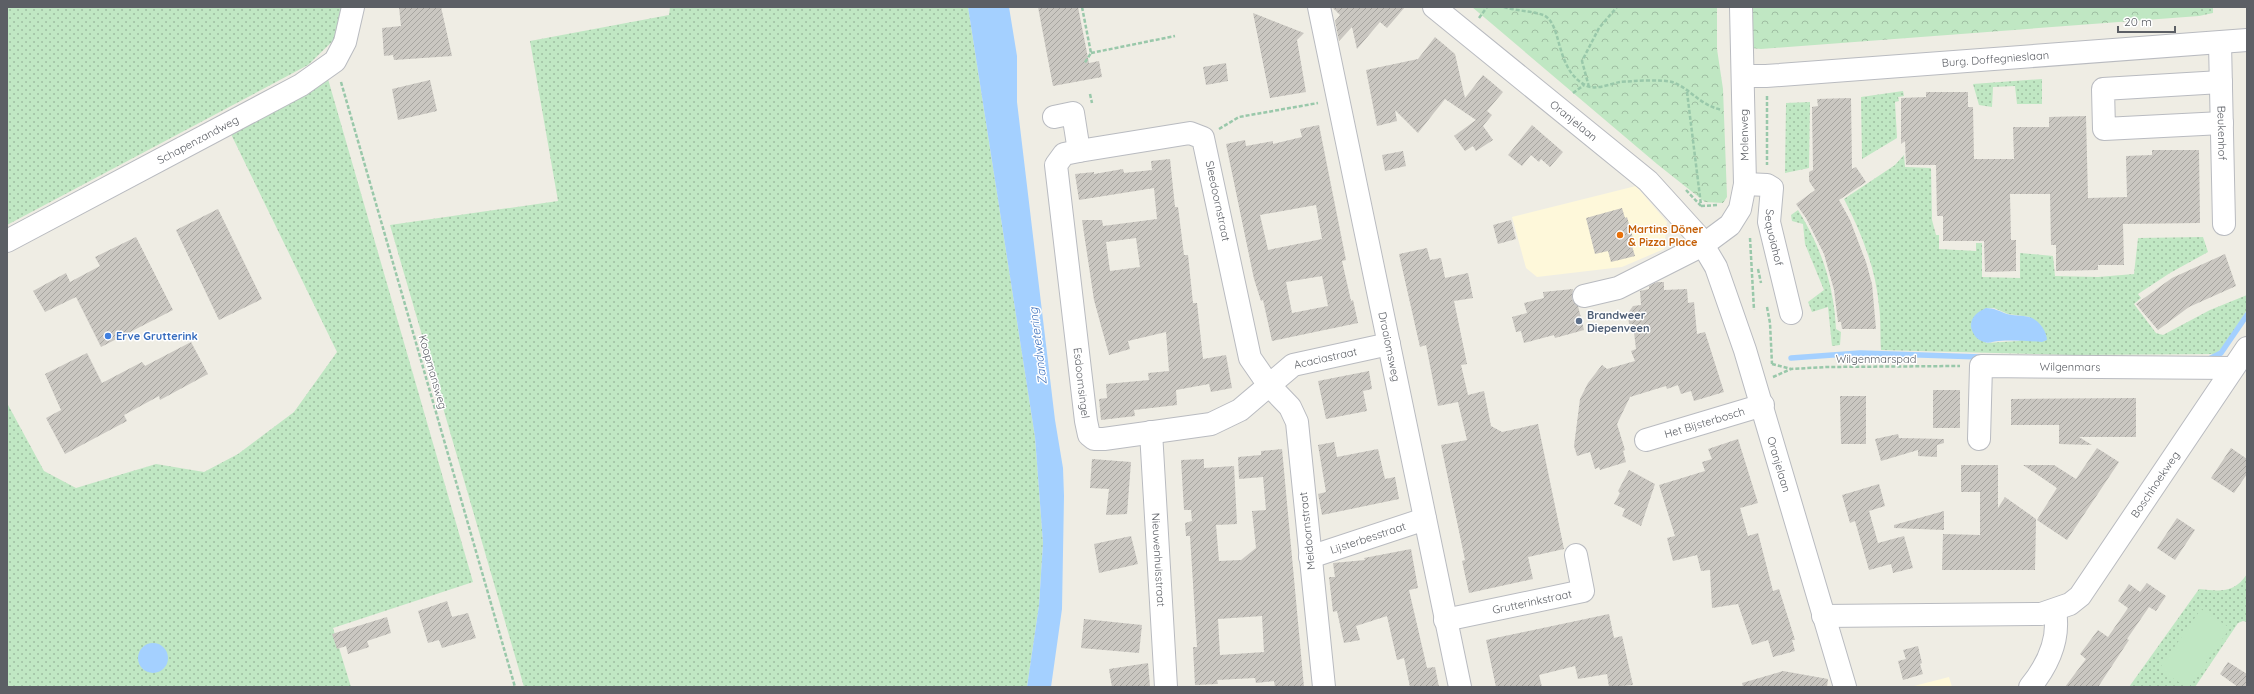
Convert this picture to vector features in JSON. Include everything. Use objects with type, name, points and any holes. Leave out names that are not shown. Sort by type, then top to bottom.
[{"type":"street","name":"Schapenzandweg","points":[[7,241],[301,85],[335,61],[345,42],[353,7]]},
{"type":"street","name":"Draaiomsweg","points":[[1319,7],[1460,687]]},
{"type":"street","name":"Oranjelaan","points":[[1434,7],[1648,181],[1697,235],[1716,267],[1763,405],[1823,616],[1845,687]]},
{"type":"street","name":"Molenweg","points":[[1703,245],[1730,225],[1740,209],[1746,184],[1742,7]]},
{"type":"street","name":"Burg. Doffegnieslaan","points":[[1743,76],[1766,76],[2247,40]]},
{"type":"street","name":"Beukenhof","points":[[2220,43],[2224,224]]},
{"type":"street","points":[[2221,82],[2103,89],[2104,129],[2222,123]]},
{"type":"street","points":[[1054,117],[1073,113],[1079,151],[1190,133],[1203,138]]},
{"type":"street","name":"Sleedoornstraat","points":[[1203,138],[1250,358],[1268,384]]},
{"type":"street","name":"Esdoornsingel","points":[[1079,151],[1064,154],[1056,166],[1086,421],[1089,435],[1094,439],[1104,439],[1212,424],[1240,410],[1268,384]]},
{"type":"street","name":"Sequoiahof","points":[[1746,184],[1767,184],[1772,188],[1769,222],[1791,313]]},
{"type":"street","points":[[1584,296],[1618,288],[1703,245]]},
{"type":"street","name":"Acaciastraat","points":[[1268,384],[1293,365],[1389,344]]},
{"type":"street","name":"Boschhoekweg","points":[[1823,616],[2028,615],[2054,611],[2070,604],[2080,596],[2247,348]]},
{"type":"street","points":[[1979,439],[1981,366]]},
{"type":"street","name":"Wilgenmars","points":[[1981,366],[2233,368]]},
{"type":"street","name":"Meidoornstraat","points":[[1268,384],[1290,407],[1296,422],[1324,687]]},
{"type":"street","name":"Het Bijsterbosch","points":[[1646,440],[1763,405]]},
{"type":"street","name":"Nieuwenhuisstraat","points":[[1151,432],[1166,687]]},
{"type":"street","name":"Lijsterbesstraat","points":[[1310,557],[1425,519]]},
{"type":"street","name":"Grutterinkstraat","points":[[1445,620],[1583,591],[1576,556]]},
{"type":"street","points":[[2030,687],[2054,647],[2057,624],[2054,611]]},
{"type":"path","points":[[1082,7],[1091,52],[1084,64]]},
{"type":"path","points":[[1476,23],[1487,7]]},
{"type":"path","points":[[1504,7],[1520,12],[1544,15],[1553,23],[1560,54],[1570,74],[1584,85],[1589,87],[1621,82],[1672,82],[1708,106],[1744,112]]},
{"type":"path","points":[[1589,87],[1582,61],[1599,28],[1617,7]]},
{"type":"path","points":[[1091,52],[1176,36]]},
{"type":"path","name":"Koopmansweg","points":[[335,61],[515,687]]},
{"type":"path","points":[[1568,97],[1584,85]]},
{"type":"path","points":[[1687,92],[1701,206]]},
{"type":"path","points":[[1203,138],[1239,117],[1339,100]]},
{"type":"path","points":[[1740,209],[1747,222],[1752,248],[1754,315]]},
{"type":"path","name":"Wilgenmarspad","points":[[1768,358],[1772,364],[1791,369],[1826,367],[1981,366]]},
{"type":"shaded area","points":[[1636,186],[1667,222],[1664,249],[1622,267],[1537,277],[1526,268],[1512,217]]},
{"type":"shaded area","points":[[1949,677],[1952,687],[1910,687]]},
{"type":"green space","points":[[7,7],[346,7],[338,36],[308,65],[7,225]]},
{"type":"green space","points":[[670,7],[968,7],[1035,437],[1043,543],[1039,605],[1027,687],[524,687],[390,225],[558,201],[530,41],[669,15]]},
{"type":"green space","points":[[1472,7],[1717,7],[1717,49],[1723,89],[1727,197],[1723,203],[1705,202],[1657,164]]},
{"type":"green space","points":[[1748,7],[2199,7],[2199,16],[1761,49],[1751,48]]},
{"type":"green space","points":[[2199,7],[2213,7],[2213,13],[2199,16]]},
{"type":"green space","points":[[328,79],[473,582],[333,628],[351,687],[7,687],[7,403],[44,471],[76,488],[156,464],[204,472],[238,454],[294,412],[337,352],[229,130]]},
{"type":"green space","points":[[2042,79],[2042,104],[2017,104],[2015,86],[1993,87],[1992,107],[1979,105],[1973,84]]},
{"type":"green space","points":[[1903,91],[1904,96],[1898,97],[1899,101],[1895,102],[1897,138],[1862,159],[1861,97]]},
{"type":"green space","points":[[1810,102],[1809,168],[1785,173],[1786,103]]},
{"type":"green space","points":[[1904,155],[1905,167],[1931,168],[1932,220],[1936,235],[1939,235],[1939,249],[1976,251],[1976,243],[1982,243],[1982,277],[2020,278],[2020,253],[2053,256],[2055,276],[2098,277],[2134,274],[2138,238],[2203,237],[2208,252],[2170,273],[2138,294],[2141,298],[2134,304],[2156,333],[2163,335],[2210,310],[2247,295],[2247,310],[2224,346],[2216,354],[2070,355],[1881,350],[1880,312],[1875,278],[1862,238],[1844,199],[1895,165]],"holes":[[[1986,308],[1994,308],[2008,314],[2030,317],[2019,341],[1986,343]]]},
{"type":"green space","points":[[1798,210],[1820,252],[1825,267],[1835,313],[1836,329],[1841,332],[1840,345],[1832,346],[1828,307],[1812,312],[1808,302],[1824,290],[1805,244],[1803,224],[1792,221],[1791,215]]},
{"type":"green space","points":[[2247,574],[2247,622],[2243,621],[2238,623],[2195,687],[2129,687],[2199,589],[2226,590],[2237,585]]},
{"type":"green space","points":[[2201,609],[2230,628],[2189,687],[2186,687],[2159,669]]},
{"type":"water","name":"Zandwetering","points":[[968,7],[1009,7],[1017,56],[1017,102],[1055,420],[1063,468],[1062,609],[1051,687],[1027,687],[1039,605],[1043,543],[1035,437]]},
{"type":"water","points":[[1986,308],[1994,309],[2009,315],[2026,316],[2036,320],[2044,329],[2047,340],[2042,342],[1997,341],[1988,343],[1981,341],[1974,334],[1971,323],[1980,311]]},
{"type":"water","points":[[153,643],[164,647],[168,658],[164,669],[153,673],[142,669],[138,658],[142,647]]},
{"type":"building","points":[[399,7],[441,7],[452,56],[394,60],[393,55],[384,56],[382,28],[401,26]]},
{"type":"building","points":[[1038,7],[1078,7],[1089,63],[1099,61],[1102,77],[1053,86]]},
{"type":"building","points":[[1332,7],[1405,7],[1387,28],[1380,22],[1357,49],[1352,27],[1339,41],[1335,21],[1340,15]]},
{"type":"building","points":[[1253,13],[1304,33],[1297,40],[1306,92],[1270,98]]},
{"type":"building","points":[[1435,37],[1455,54],[1465,98],[1483,75],[1503,92],[1487,111],[1492,115],[1483,126],[1493,140],[1476,151],[1473,146],[1465,151],[1454,136],[1476,120],[1445,99],[1418,133],[1395,110],[1397,121],[1377,126],[1366,70],[1418,59]]},
{"type":"building","points":[[1226,63],[1228,81],[1206,85],[1203,67]]},
{"type":"building","points":[[430,80],[437,111],[398,120],[392,89]]},
{"type":"building","points":[[1926,92],[1968,92],[1968,107],[1973,107],[1974,159],[2014,159],[2013,127],[2049,127],[2049,117],[2086,116],[2088,198],[2127,197],[2126,156],[2152,155],[2152,150],[2199,150],[2200,223],[2123,224],[2124,265],[2098,265],[2098,270],[2056,271],[2056,245],[2051,245],[2050,194],[2010,194],[2011,240],[2016,240],[2016,271],[1985,272],[1984,241],[1943,241],[1943,216],[1937,216],[1936,165],[1906,165],[1905,141],[1901,144],[1901,98],[1926,97]]},
{"type":"building","points":[[1851,98],[1852,169],[1856,167],[1866,182],[1839,200],[1850,220],[1866,262],[1872,284],[1876,329],[1842,329],[1841,322],[1838,322],[1834,290],[1824,254],[1806,218],[1796,204],[1815,190],[1809,181],[1809,172],[1813,170],[1812,107],[1818,106],[1817,99]]},
{"type":"building","points":[[1319,125],[1346,260],[1342,261],[1351,301],[1353,300],[1358,323],[1272,341],[1263,300],[1261,301],[1254,279],[1226,144],[1245,140],[1246,146],[1273,141],[1273,144],[1302,137],[1300,129]],"holes":[[[1316,205],[1322,239],[1268,250],[1260,215]],[[1322,276],[1328,306],[1292,313],[1286,282]]]},
{"type":"building","points":[[1532,125],[1563,152],[1550,167],[1541,159],[1539,162],[1531,155],[1522,166],[1508,155]]},
{"type":"building","points":[[1403,151],[1406,166],[1385,171],[1382,155]]},
{"type":"building","points":[[1170,159],[1175,207],[1178,207],[1184,255],[1188,255],[1193,303],[1197,303],[1203,359],[1226,355],[1232,388],[1211,392],[1209,384],[1176,390],[1177,405],[1134,410],[1135,416],[1101,420],[1099,399],[1107,398],[1106,384],[1149,380],[1148,373],[1169,371],[1166,332],[1128,341],[1130,349],[1109,355],[1094,300],[1082,220],[1102,220],[1103,226],[1157,219],[1154,188],[1079,200],[1075,174],[1094,172],[1094,174],[1123,169],[1124,173],[1152,170],[1151,161]],"holes":[[[1136,238],[1140,267],[1110,271],[1106,242]]]},
{"type":"building","points":[[1622,208],[1625,218],[1627,217],[1635,245],[1632,246],[1635,256],[1611,262],[1608,251],[1595,254],[1586,218]]},
{"type":"building","points":[[218,209],[262,299],[219,320],[176,230]]},
{"type":"building","points":[[1511,220],[1516,239],[1498,244],[1493,225]]},
{"type":"building","points":[[136,237],[173,310],[101,347],[76,297],[45,312],[33,291],[66,273],[70,282],[100,266],[95,257]]},
{"type":"building","points":[[1427,248],[1430,260],[1441,258],[1445,278],[1468,273],[1473,298],[1454,301],[1467,364],[1461,365],[1468,395],[1484,391],[1491,426],[1502,432],[1538,424],[1564,549],[1528,557],[1533,579],[1469,593],[1462,561],[1465,560],[1441,445],[1467,440],[1458,402],[1438,406],[1426,345],[1420,347],[1399,254]]},
{"type":"building","points":[[2225,254],[2236,286],[2189,307],[2158,330],[2136,304],[2172,278]]},
{"type":"building","points":[[1657,282],[1664,282],[1664,290],[1687,289],[1688,303],[1694,302],[1697,334],[1705,332],[1724,392],[1694,401],[1691,391],[1681,394],[1678,385],[1667,389],[1666,386],[1630,397],[1617,424],[1625,450],[1623,451],[1626,462],[1600,470],[1599,467],[1595,469],[1590,452],[1577,456],[1574,446],[1580,399],[1588,383],[1602,365],[1607,369],[1635,361],[1631,351],[1636,349],[1633,324],[1629,324],[1628,313],[1633,306],[1641,305],[1640,291],[1649,289],[1649,286]]},
{"type":"building","points":[[1573,289],[1572,299],[1578,306],[1584,330],[1555,338],[1554,335],[1524,343],[1521,331],[1516,332],[1512,317],[1527,313],[1524,303],[1544,298],[1543,292]]},
{"type":"building","points":[[191,342],[208,374],[160,400],[159,396],[124,415],[127,421],[65,454],[46,418],[61,410],[45,374],[87,353],[102,383],[142,362],[145,366]]},
{"type":"building","points":[[1369,371],[1372,389],[1363,391],[1367,411],[1326,419],[1318,381]]},
{"type":"building","points":[[1933,390],[1960,390],[1960,428],[1933,428]]},
{"type":"building","points":[[1840,396],[1866,396],[1866,444],[1841,444]]},
{"type":"building","points":[[2136,398],[2136,437],[2079,437],[2092,445],[2059,444],[2059,425],[2011,425],[2011,399]]},
{"type":"building","points":[[1898,434],[1899,438],[1944,439],[1944,443],[1937,445],[1937,457],[1918,456],[1918,450],[1881,461],[1875,439]]},
{"type":"building","points":[[1738,439],[1758,503],[1740,508],[1748,536],[1758,533],[1773,591],[1779,589],[1795,640],[1792,640],[1795,651],[1773,657],[1768,640],[1752,645],[1738,604],[1712,608],[1710,570],[1701,571],[1697,555],[1673,561],[1667,538],[1675,536],[1659,485],[1705,471],[1702,462],[1712,459],[1708,449]]},
{"type":"building","points":[[1334,442],[1337,457],[1378,449],[1385,479],[1395,477],[1399,499],[1322,515],[1318,494],[1326,492],[1318,445]]},
{"type":"building","points":[[2097,448],[2119,462],[2067,540],[2037,520],[2057,488],[2023,465],[2054,465],[2076,479]]},
{"type":"building","points":[[2231,448],[2247,459],[2247,474],[2234,493],[2211,478]]},
{"type":"building","points":[[1282,449],[1304,687],[1275,687],[1274,681],[1256,683],[1255,678],[1217,680],[1218,684],[1195,685],[1193,647],[1197,647],[1190,536],[1186,536],[1185,523],[1192,521],[1191,510],[1184,510],[1181,460],[1204,459],[1204,468],[1234,466],[1237,524],[1216,525],[1219,561],[1241,560],[1256,548],[1252,511],[1266,510],[1263,477],[1239,479],[1238,457],[1261,455],[1261,451]],"holes":[[[1262,616],[1264,652],[1220,655],[1218,619]]]},
{"type":"building","points":[[1092,459],[1131,462],[1127,514],[1106,515],[1109,489],[1090,488]]},
{"type":"building","points":[[1961,465],[1998,465],[1998,508],[2005,497],[2036,519],[2035,570],[1942,570],[1943,534],[1980,535],[1980,492],[1961,492]]},
{"type":"building","points":[[1629,470],[1655,484],[1641,526],[1622,516],[1625,509],[1614,504],[1620,493],[1618,491]]},
{"type":"building","points":[[1879,484],[1885,506],[1869,511],[1878,543],[1904,536],[1913,568],[1893,573],[1891,564],[1869,570],[1855,521],[1850,523],[1842,495]]},
{"type":"building","points":[[1944,511],[1944,530],[1894,528],[1894,525]]},
{"type":"building","points":[[2177,518],[2195,530],[2175,560],[2157,548]]},
{"type":"building","points":[[1131,536],[1138,564],[1099,573],[1094,544]]},
{"type":"building","points":[[1411,549],[1418,588],[1409,590],[1427,668],[1435,667],[1439,687],[1410,687],[1404,658],[1397,660],[1387,616],[1356,626],[1360,640],[1344,643],[1337,611],[1333,612],[1329,577],[1335,577],[1333,563],[1365,560],[1364,558]]},
{"type":"building","points":[[2147,583],[2166,596],[2156,611],[2149,607],[2127,639],[2129,640],[2098,687],[2065,687],[2086,659],[2080,654],[2098,630],[2108,637],[2128,608],[2118,601],[2129,584],[2140,592]]},
{"type":"building","points":[[447,601],[452,617],[468,613],[476,638],[442,648],[439,640],[428,643],[418,611]]},
{"type":"building","points":[[1609,614],[1614,638],[1622,636],[1633,685],[1609,687],[1607,674],[1578,679],[1575,666],[1539,675],[1542,687],[1496,687],[1486,640]]},
{"type":"building","points":[[387,617],[391,633],[367,641],[369,647],[348,654],[346,646],[337,649],[332,634]]},
{"type":"building","points":[[1084,619],[1142,625],[1139,653],[1081,648]]},
{"type":"building","points":[[1918,646],[1923,674],[1903,680],[1898,661],[1906,659],[1903,650]]},
{"type":"building","points":[[2228,662],[2247,674],[2247,687],[2238,687],[2220,674]]},
{"type":"building","points":[[1148,663],[1150,686],[1112,687],[1109,669]]},
{"type":"building","points":[[1783,671],[1828,679],[1827,687],[1743,687],[1742,683]]},
{"type":"waterway","points":[[2209,359],[2221,353],[2247,315]]},
{"type":"waterway","points":[[1791,358],[1860,353],[1981,357]]},
{"type":"place","name":"Martins Döner & Pizza Place","points":[[1620,235]]},
{"type":"place","name":"Brandweer Diepenveen","points":[[1579,321]]},
{"type":"place","name":"Erve Grutterink","points":[[108,336]]}]
